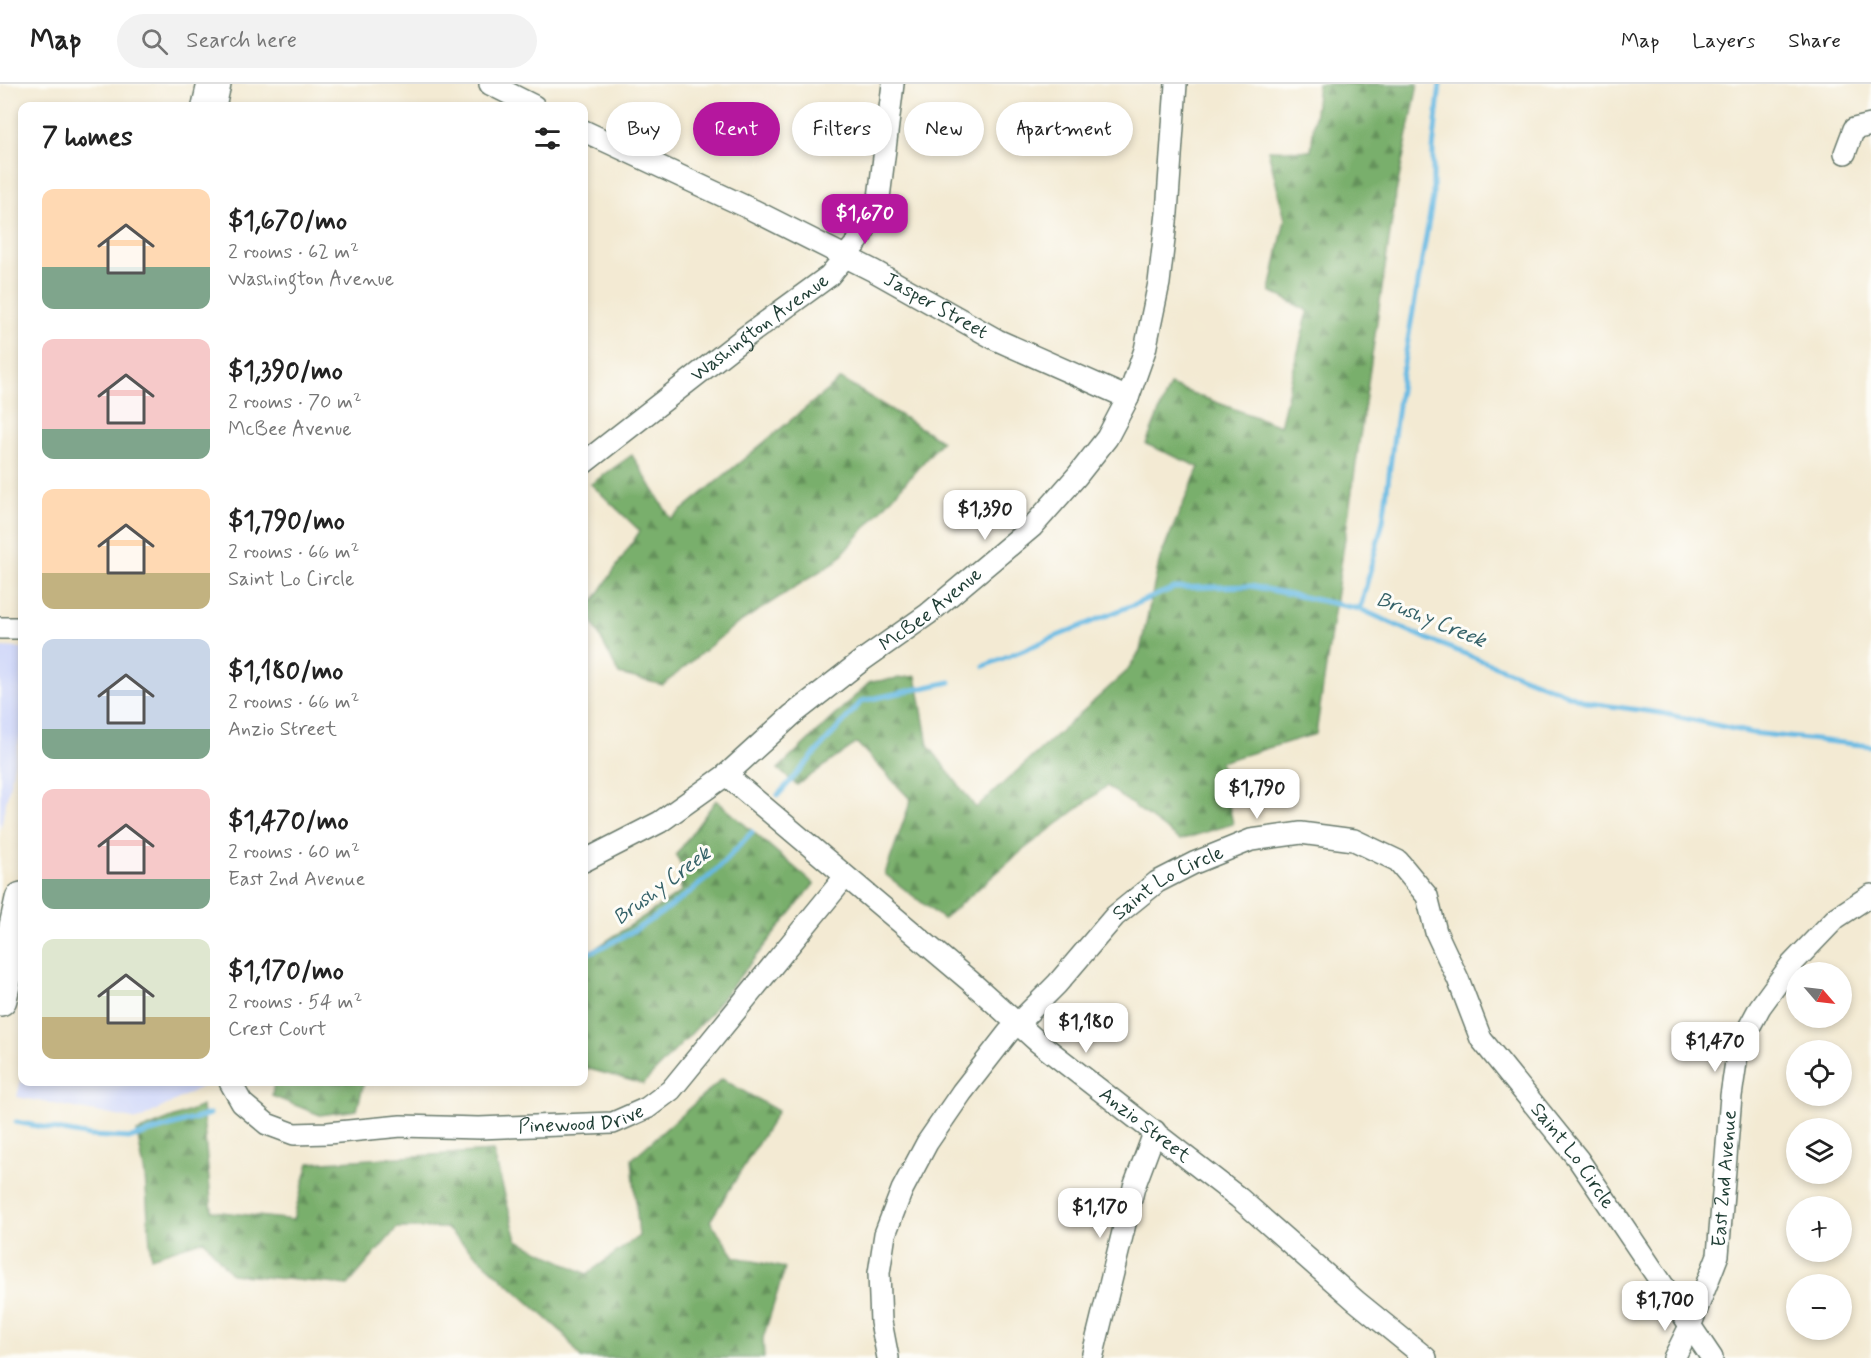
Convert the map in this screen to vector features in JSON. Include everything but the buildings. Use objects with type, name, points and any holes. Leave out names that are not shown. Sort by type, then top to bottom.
[{"type":"highway","points":[[210,102],[214,84]]},
{"type":"highway","points":[[0,999],[18,917]]},
{"type":"street","points":[[490,84],[521,99]]},
{"type":"street","name":"Washington Avenue","points":[[588,460],[744,338],[829,276],[858,241],[878,206],[893,84]]},
{"type":"street","name":"McBee Avenue","points":[[588,859],[660,822],[726,775],[792,716],[860,662],[928,614],[1032,527],[1107,438],[1128,398],[1145,350],[1159,284],[1167,213],[1176,84]]},
{"type":"street","points":[[1845,153],[1854,129],[1871,124]]},
{"type":"street","name":"Jasper Street","points":[[588,133],[753,210],[997,340],[1128,398]]},
{"type":"street","points":[[0,628],[18,628]]},
{"type":"street","name":"Anzio Street","points":[[726,775],[1038,1042],[1239,1198],[1356,1301],[1426,1358]]},
{"type":"street","name":"Saint Lo Circle","points":[[888,1358],[881,1322],[879,1273],[885,1234],[902,1190],[927,1143],[963,1092],[1017,1024],[1057,984],[1115,916],[1157,882],[1194,862],[1251,840],[1301,833],[1354,840],[1398,861],[1426,896],[1436,932],[1458,979],[1481,1039],[1578,1159],[1691,1324]]},
{"type":"street","name":"Pinewood Drive","points":[[232,1086],[242,1103],[267,1124],[294,1134],[401,1126],[479,1128],[613,1123],[647,1108],[671,1090],[845,877]]},
{"type":"street","name":"East 2nd Avenue","points":[[1674,1358],[1691,1324],[1718,1255],[1731,1096],[1737,1055],[1745,1035],[1760,1007],[1790,966],[1836,918],[1871,894]]},
{"type":"street","points":[[1092,1358],[1134,1187],[1155,1131]]},
{"type":"street","points":[[1691,1324],[1712,1358]]},
{"type":"shaded area","points":[[0,647],[18,648],[18,747],[0,831]]},
{"type":"shaded area","points":[[20,1086],[203,1086],[138,1120],[17,1097]]},
{"type":"green space","points":[[1318,84],[1418,84],[1396,193],[1316,734],[1220,762],[1233,824],[1180,840],[1107,786],[1023,850],[943,919],[885,874],[911,800],[857,743],[797,785],[778,769],[870,682],[916,676],[928,745],[976,808],[1126,672],[1140,651],[1160,558],[1199,467],[1146,444],[1170,385],[1280,426],[1308,311],[1270,291],[1285,219],[1268,150],[1311,151]]},
{"type":"green space","points":[[841,379],[942,441],[836,561],[734,626],[663,685],[619,674],[588,613],[588,609],[640,531],[591,484],[632,455],[671,519]]},
{"type":"green space","points":[[716,800],[814,884],[708,1016],[643,1084],[588,1069],[588,953],[681,892],[681,864],[676,855]]},
{"type":"green space","points":[[722,1079],[778,1111],[710,1221],[735,1257],[785,1268],[763,1338],[764,1358],[581,1358],[563,1333],[446,1228],[397,1228],[348,1285],[231,1274],[204,1240],[151,1257],[145,1175],[137,1132],[202,1106],[212,1211],[293,1220],[309,1163],[493,1151],[517,1240],[587,1274],[639,1236],[632,1159]]},
{"type":"green space","points":[[273,1086],[363,1086],[357,1110],[320,1115],[272,1096]]},
{"type":"waterway","points":[[1360,609],[1383,521],[1402,374],[1433,197],[1433,150],[1440,84]]},
{"type":"waterway","name":"Brushy Creek","points":[[984,666],[1174,588],[1251,586],[1360,609],[1425,638],[1589,703],[1661,713],[1752,733],[1871,746]]},
{"type":"waterway","name":"Brushy Creek","points":[[778,795],[862,701],[950,682]]},
{"type":"waterway","name":"Brushy Creek","points":[[588,953],[633,931],[678,901],[712,874],[752,832]]},
{"type":"waterway","name":"Brushy Creek","points":[[16,1122],[90,1136],[131,1138],[210,1114]]}]
